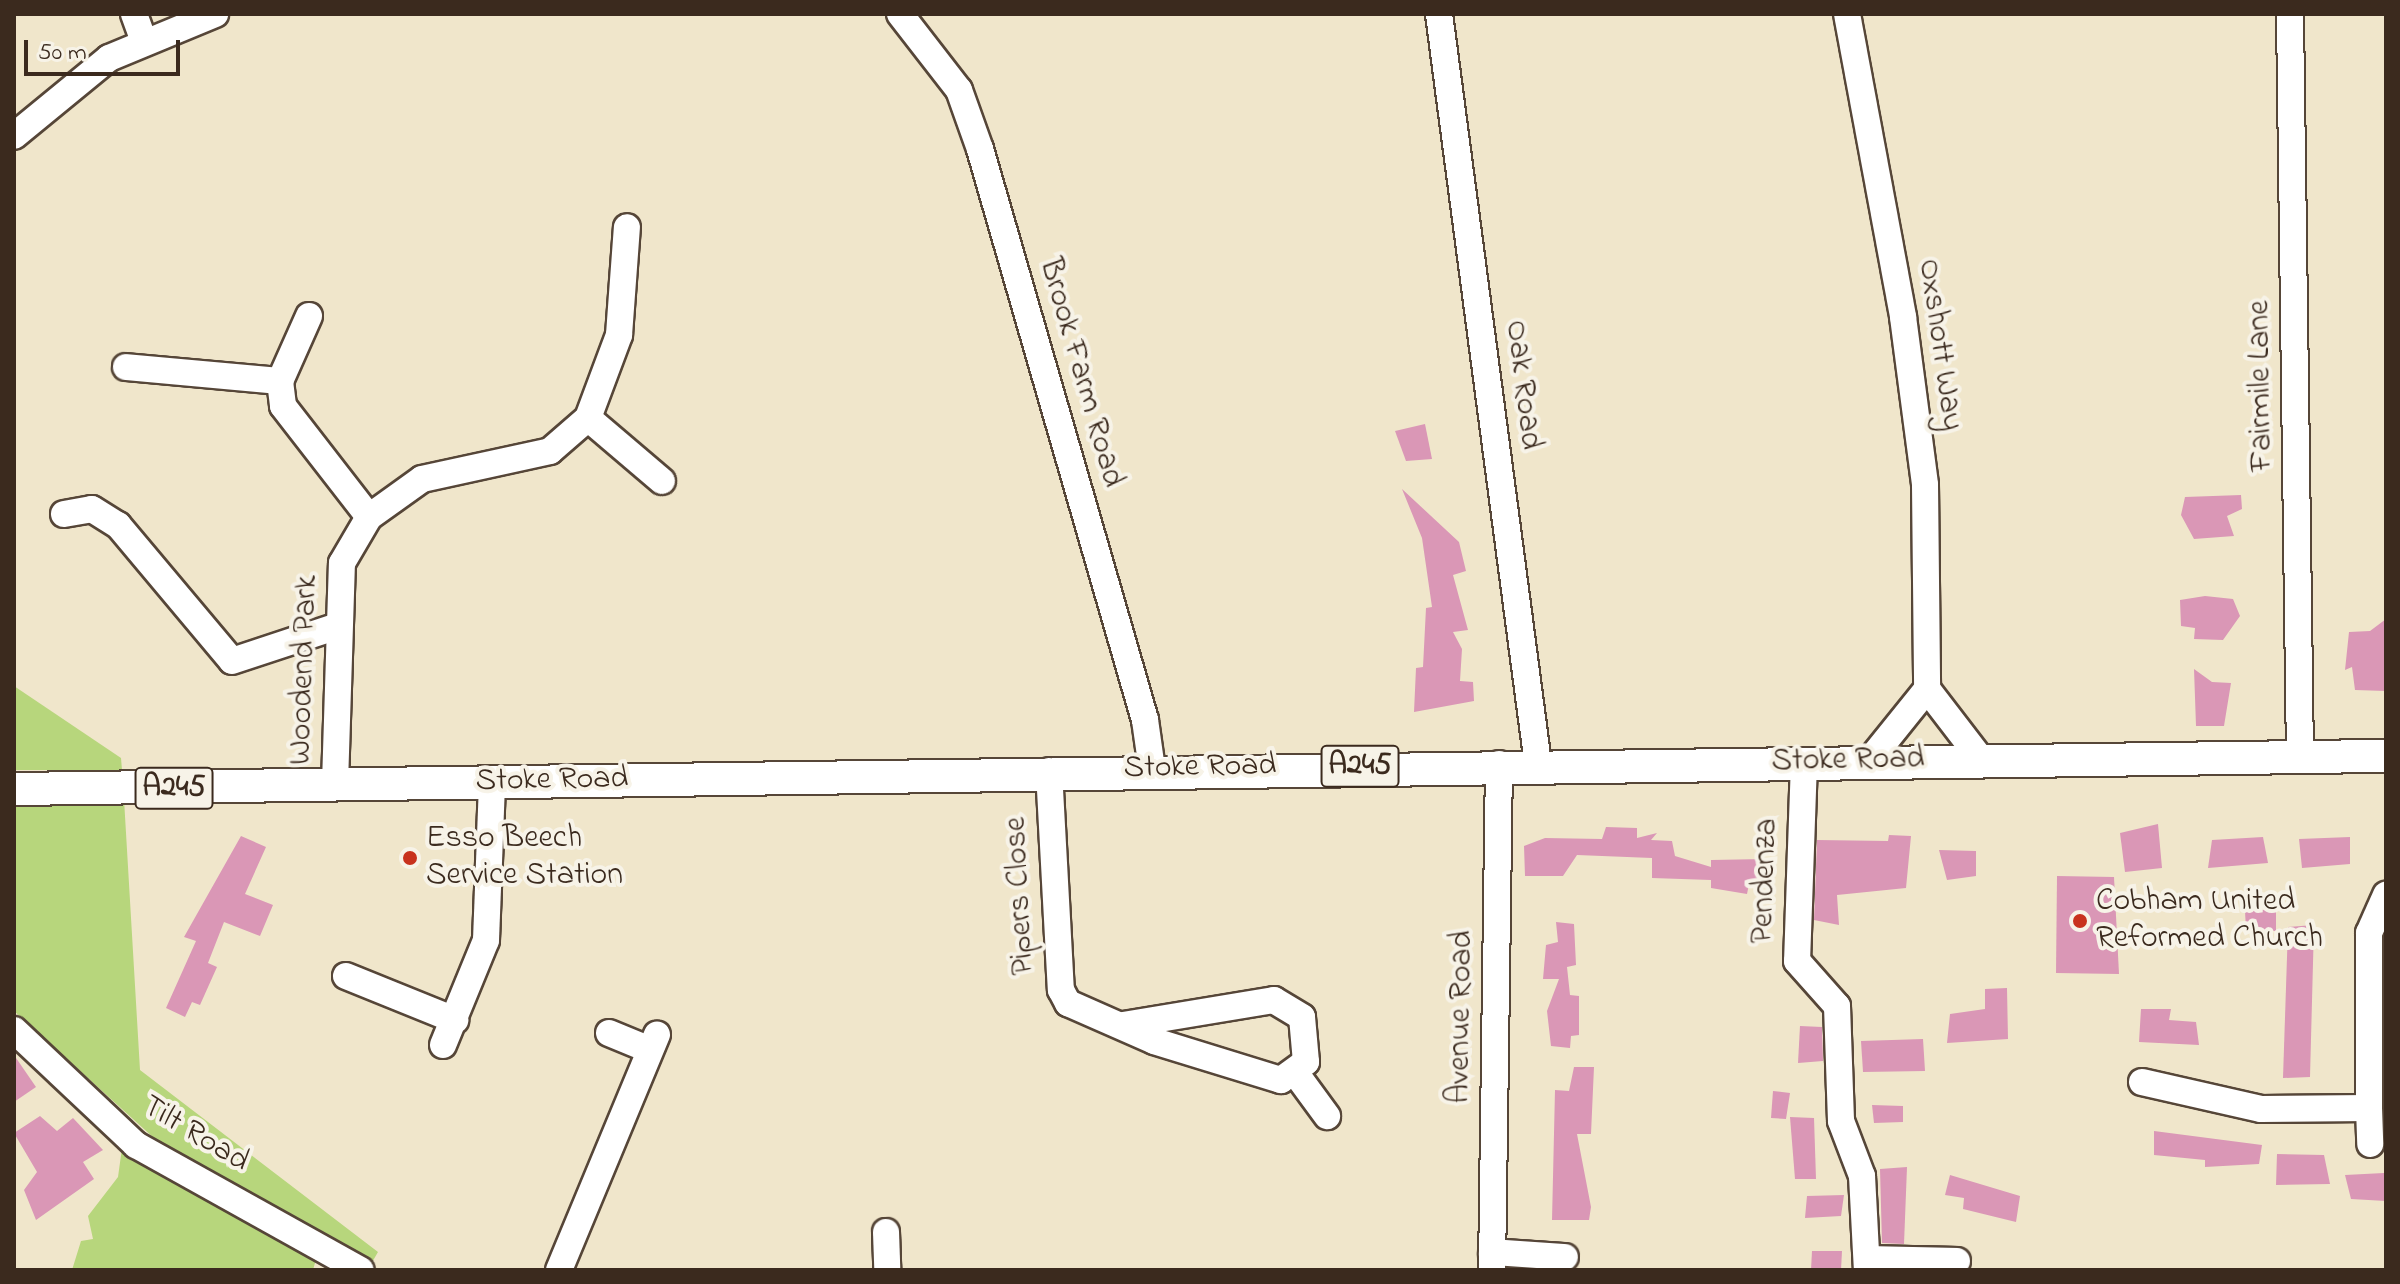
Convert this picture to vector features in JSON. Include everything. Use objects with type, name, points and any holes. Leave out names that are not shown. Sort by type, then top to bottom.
[{"type":"main road","name":"Stoke Road","points":[[14,789],[1499,764],[2386,756]]},
{"type":"street","points":[[134,14],[144,41]]},
{"type":"street","points":[[14,136],[81,76],[144,41],[215,14]]},
{"type":"street","name":"Brook Farm Road","points":[[900,14],[959,90],[980,149],[1145,720],[1152,769]]},
{"type":"street","name":"Oak Road","points":[[1439,14],[1538,764]]},
{"type":"street","name":"Oxshott Way","points":[[1847,14],[1923,472],[1927,689]]},
{"type":"street","name":"Fairmile Lane","points":[[2290,14],[2300,757]]},
{"type":"street","name":"Woodend Park","points":[[335,784],[335,627],[342,563],[369,517],[422,479],[550,451],[588,418],[619,335],[627,227]]},
{"type":"street","points":[[309,316],[280,381],[283,406],[369,517]]},
{"type":"street","points":[[126,367],[280,381]]},
{"type":"street","points":[[588,418],[662,481]]},
{"type":"street","points":[[64,514],[92,509],[118,525],[232,661],[335,627]]},
{"type":"street","points":[[1870,760],[1927,689],[1980,758]]},
{"type":"street","name":"Pendenza","points":[[1804,762],[1797,961],[1837,1006],[1841,1121],[1862,1176],[1868,1265]]},
{"type":"street","name":"Avenue Road","points":[[1492,1261],[1499,764]]},
{"type":"street","name":"Pipers Close","points":[[1049,771],[1061,990],[1080,1013],[1281,1080],[1297,1075]]},
{"type":"street","points":[[443,1045],[486,940],[492,782]]},
{"type":"street","points":[[2370,1144],[2369,933],[2386,895]]},
{"type":"street","points":[[346,976],[455,1020]]},
{"type":"street","points":[[1123,1025],[1163,1012],[1274,1000],[1302,1017],[1306,1062],[1297,1075],[1327,1116]]},
{"type":"street","name":"Tilt Road","points":[[14,1030],[136,1145],[361,1270]]},
{"type":"street","points":[[559,1270],[654,1043],[609,1033]]},
{"type":"street","points":[[2142,1082],[2261,1109],[2369,1108]]},
{"type":"street","points":[[886,1232],[887,1270]]},
{"type":"street","points":[[1492,1261],[1565,1257]]},
{"type":"street","points":[[1868,1265],[1957,1261]]},
{"type":"green space","points":[[14,686],[121,758],[122,770],[14,770]]},
{"type":"green space","points":[[14,799],[124,799],[140,1070],[378,1252],[371,1264],[166,1149],[14,1011]]},
{"type":"green space","points":[[122,1148],[317,1256],[313,1270],[72,1270],[81,1241],[93,1239],[88,1216],[118,1177]]},
{"type":"building","points":[[1425,424],[1432,459],[1406,461],[1395,431]]},
{"type":"building","points":[[1402,489],[1459,542],[1466,571],[1453,575],[1468,630],[1453,632],[1462,649],[1460,681],[1473,682],[1474,701],[1414,712],[1416,668],[1423,667],[1426,608],[1432,607],[1422,538]]},
{"type":"building","points":[[2241,495],[2242,509],[2227,516],[2234,536],[2194,539],[2181,515],[2185,497]]},
{"type":"building","points":[[2205,596],[2233,599],[2240,616],[2223,640],[2194,639],[2195,628],[2181,626],[2180,600]]},
{"type":"building","points":[[2386,619],[2386,691],[2355,690],[2352,667],[2345,670],[2349,632],[2370,631]]},
{"type":"building","points":[[2194,669],[2212,682],[2231,683],[2224,726],[2196,726]]},
{"type":"building","points":[[2158,824],[2162,868],[2125,872],[2120,833]]},
{"type":"building","points":[[1606,827],[1637,828],[1637,838],[1657,833],[1651,840],[1672,841],[1675,856],[1711,867],[1711,860],[1765,859],[1765,884],[1749,884],[1747,894],[1711,888],[1711,880],[1652,878],[1652,858],[1577,855],[1563,876],[1525,876],[1524,846],[1545,838],[1602,839]]},
{"type":"building","points":[[1889,835],[1911,836],[1906,888],[1837,895],[1839,925],[1814,920],[1817,840],[1888,841]]},
{"type":"building","points":[[241,836],[266,847],[245,894],[273,905],[260,936],[224,922],[208,963],[217,967],[200,1005],[192,1002],[185,1017],[166,1008],[196,941],[184,937]]},
{"type":"building","points":[[2263,837],[2268,863],[2208,868],[2212,840]]},
{"type":"building","points":[[2350,837],[2350,864],[2302,868],[2299,839]]},
{"type":"building","points":[[1939,850],[1976,851],[1976,876],[1947,880]]},
{"type":"building","name":"Cobham United Reformed Church","points":[[2057,876],[2114,877],[2119,974],[2056,973]]},
{"type":"building","points":[[2276,909],[2276,931],[2246,930],[2245,911]]},
{"type":"building","points":[[1556,922],[1574,924],[1576,965],[1567,967],[1570,995],[1579,996],[1579,1035],[1571,1036],[1570,1048],[1551,1046],[1547,1011],[1559,979],[1543,979],[1546,945],[1558,942]]},
{"type":"building","points":[[2314,925],[2310,1077],[2283,1078],[2288,927]]},
{"type":"building","points":[[2007,988],[2008,1039],[1947,1043],[1950,1014],[1985,1009],[1985,989]]},
{"type":"building","points":[[2141,1009],[2171,1009],[2169,1020],[2196,1022],[2199,1045],[2139,1042]]},
{"type":"building","points":[[1800,1026],[1822,1027],[1823,1061],[1798,1063]]},
{"type":"building","points":[[1923,1039],[1925,1071],[1863,1072],[1861,1041]]},
{"type":"building","points":[[14,1055],[36,1087],[14,1102]]},
{"type":"building","points":[[1574,1067],[1594,1067],[1591,1134],[1577,1134],[1591,1207],[1589,1220],[1552,1220],[1555,1090],[1569,1091]]},
{"type":"building","points":[[1773,1091],[1790,1093],[1786,1119],[1771,1118]]},
{"type":"building","points":[[1872,1105],[1903,1106],[1903,1122],[1874,1123]]},
{"type":"building","points":[[40,1116],[57,1131],[73,1118],[103,1150],[83,1162],[94,1179],[36,1220],[24,1190],[37,1172],[14,1133]]},
{"type":"building","points":[[1790,1117],[1814,1118],[1816,1179],[1795,1179]]},
{"type":"building","points":[[2154,1131],[2262,1145],[2259,1164],[2205,1167],[2205,1160],[2154,1155]]},
{"type":"building","points":[[2277,1154],[2324,1155],[2330,1184],[2276,1185]]},
{"type":"building","points":[[1907,1167],[1904,1244],[1882,1243],[1880,1169]]},
{"type":"building","points":[[2384,1173],[2386,1201],[2351,1199],[2345,1175]]},
{"type":"building","points":[[1950,1175],[2020,1196],[2016,1222],[1963,1209],[1964,1198],[1945,1195]]},
{"type":"building","points":[[1844,1195],[1841,1216],[1805,1218],[1807,1196]]},
{"type":"building","points":[[1812,1251],[1842,1251],[1841,1270],[1811,1270]]},
{"type":"place","name":"Esso Beech Service Station","points":[[410,858]]},
{"type":"place","name":"Cobham United Reformed Church","points":[[2080,921]]}]
